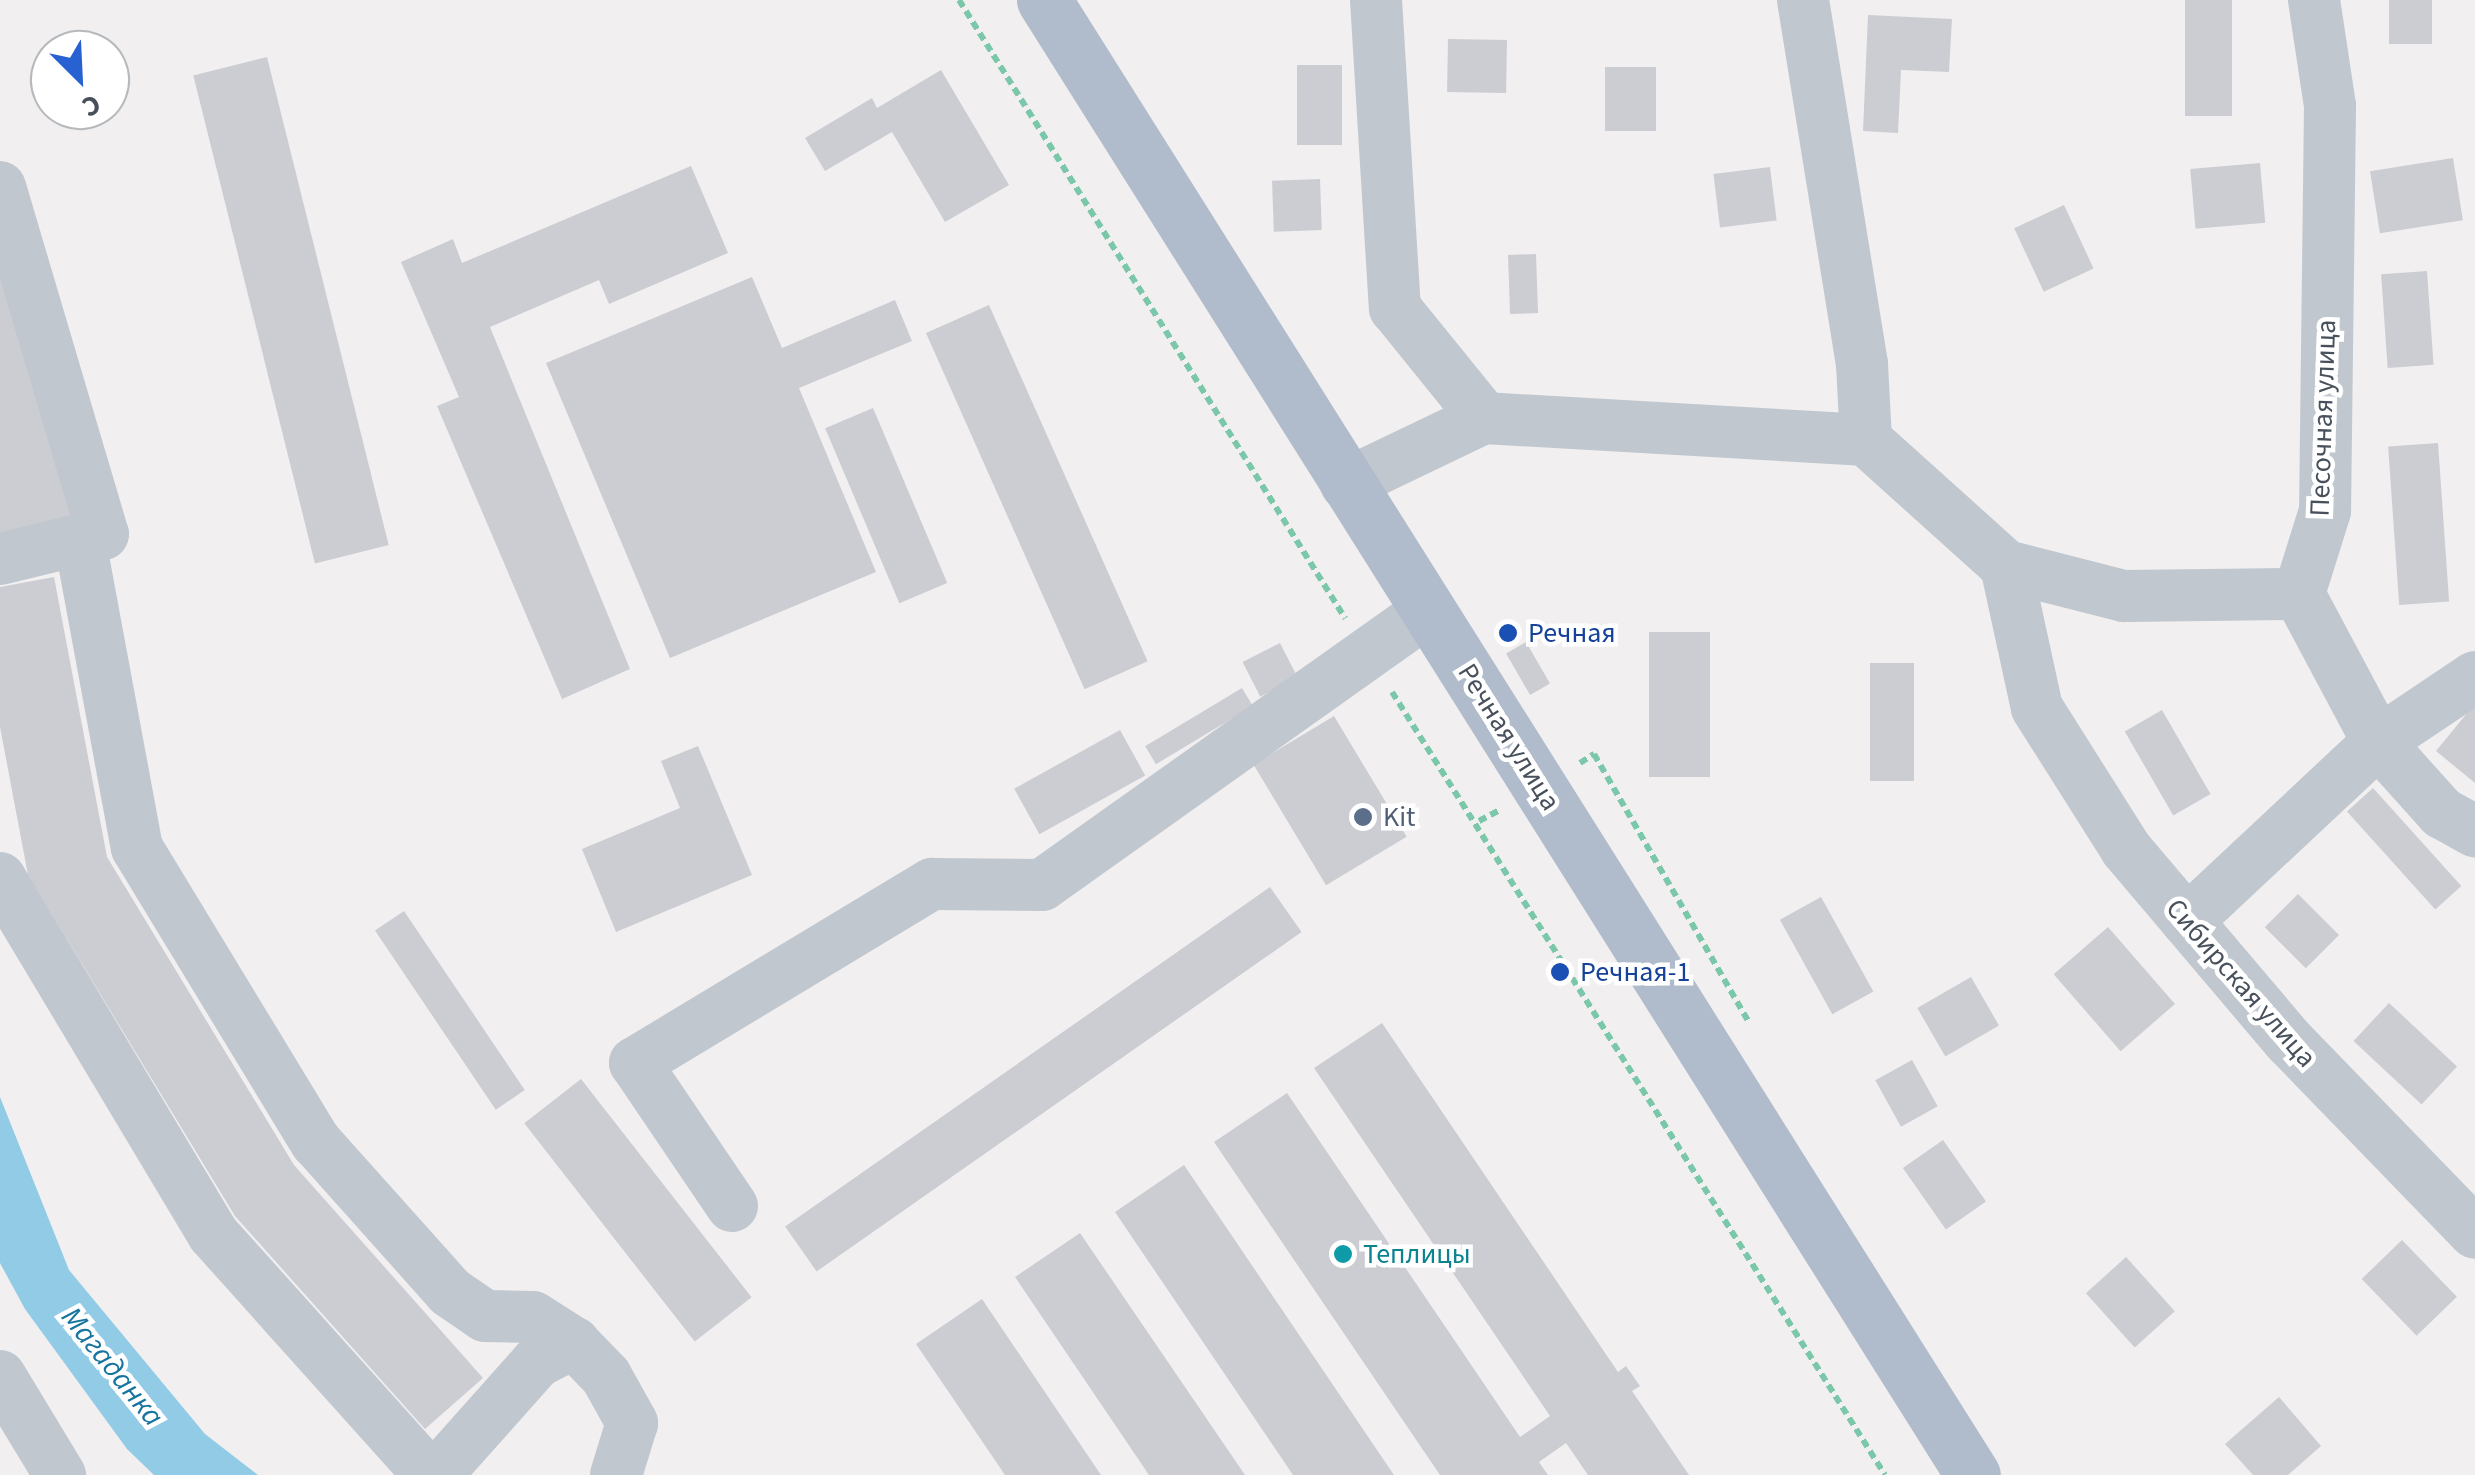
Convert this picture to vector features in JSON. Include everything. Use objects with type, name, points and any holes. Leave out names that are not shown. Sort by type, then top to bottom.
[{"type":"main road","name":"Речная улица","points":[[1044,0],[1973,1475]]},
{"type":"street","points":[[1376,0],[1394,308],[1484,418]]},
{"type":"street","points":[[1803,0],[1862,364],[1866,440]]},
{"type":"street","name":"Песочная улица","points":[[2299,594],[2324,511],[2330,106],[2314,0]]},
{"type":"street","points":[[0,187],[103,534],[0,559]]},
{"type":"street","points":[[1346,484],[1484,418],[1866,440],[2006,566],[2124,596],[2299,594],[2378,742],[2442,813],[2475,831]]},
{"type":"street","points":[[80,541],[137,848],[316,1142],[450,1292],[484,1316],[532,1317],[574,1343],[606,1376],[632,1423],[616,1475]]},
{"type":"street","name":"Сибирская улица","points":[[2006,566],[2038,708],[2126,849],[2289,1041],[2475,1233]]},
{"type":"street","points":[[732,1206],[635,1063],[932,884],[1042,885],[1429,610]]},
{"type":"street","points":[[2186,921],[2378,742],[2475,677]]},
{"type":"street","points":[[0,878],[213,1234],[426,1471],[439,1472],[536,1362],[574,1343]]},
{"type":"street","points":[[0,1376],[60,1475]]},
{"type":"path","points":[[959,0],[1367,654],[1479,821],[1885,1475]]},
{"type":"water","name":"Магаданка","points":[[0,1097],[69,1270],[205,1434],[258,1475],[154,1475],[127,1449],[25,1309],[0,1263]]},
{"type":"building","points":[[2185,0],[2232,0],[2232,116],[2185,116]]},
{"type":"building","points":[[2389,0],[2432,0],[2432,44],[2389,44]]},
{"type":"building","points":[[1868,15],[1952,19],[1949,72],[1901,70],[1898,133],[1863,131]]},
{"type":"building","points":[[1448,39],[1507,40],[1506,93],[1447,92]]},
{"type":"building","points":[[267,57],[389,545],[315,563],[193,75]]},
{"type":"building","points":[[1297,65],[1342,65],[1342,145],[1297,145]]},
{"type":"building","points":[[1605,67],[1656,67],[1656,131],[1605,131]]},
{"type":"building","points":[[941,70],[1009,185],[945,222],[892,132],[825,171],[805,138],[872,98],[877,108]]},
{"type":"building","points":[[2453,158],[2463,220],[2380,233],[2370,171]]},
{"type":"building","points":[[2260,163],[2265,223],[2195,229],[2190,169]]},
{"type":"building","points":[[691,166],[728,253],[609,304],[599,280],[490,327],[630,669],[562,699],[437,406],[459,397],[401,262],[453,239],[462,263]]},
{"type":"building","points":[[1770,167],[1777,221],[1720,228],[1713,174]]},
{"type":"building","points":[[1320,179],[1322,230],[1274,232],[1272,181]]},
{"type":"building","points":[[2064,205],[2094,268],[2044,292],[2014,228]]},
{"type":"building","points":[[1536,254],[1538,313],[1510,314],[1508,255]]},
{"type":"building","points":[[2427,271],[2434,365],[2388,368],[2381,274]]},
{"type":"building","points":[[0,272],[73,515],[0,536]]},
{"type":"building","points":[[752,277],[782,348],[895,300],[912,341],[799,388],[876,572],[670,658],[546,363]]},
{"type":"building","points":[[989,305],[1148,661],[1085,689],[926,333]]},
{"type":"building","points":[[873,408],[947,583],[899,603],[825,428]]},
{"type":"building","points":[[2438,443],[2449,602],[2399,605],[2388,446]]},
{"type":"building","points":[[54,577],[107,857],[294,1165],[483,1378],[425,1429],[235,1216],[28,875],[0,727],[0,587]]},
{"type":"building","points":[[1649,632],[1710,632],[1710,777],[1649,777]]},
{"type":"building","points":[[1526,642],[1550,684],[1530,695],[1506,654]]},
{"type":"building","points":[[1280,643],[1298,678],[1260,697],[1243,662]]},
{"type":"building","points":[[1870,663],[1914,663],[1914,781],[1870,781]]},
{"type":"building","points":[[1242,688],[1253,706],[1156,764],[1145,746]]},
{"type":"building","points":[[2472,707],[2475,709],[2475,783],[2436,751]]},
{"type":"building","points":[[2162,710],[2210,794],[2173,816],[2125,732]]},
{"type":"building","points":[[1334,716],[1407,837],[1326,885],[1253,764]]},
{"type":"building","points":[[1120,730],[1145,775],[1039,834],[1014,789]]},
{"type":"building","points":[[698,746],[752,875],[616,932],[582,849],[680,808],[661,761]]},
{"type":"building","points":[[2373,788],[2461,886],[2435,910],[2347,811]]},
{"type":"building","points":[[1270,887],[1302,932],[817,1272],[785,1227]]},
{"type":"building","points":[[2298,894],[2339,935],[2306,968],[2265,927]]},
{"type":"building","points":[[1821,897],[1873,991],[1832,1014],[1780,920]]},
{"type":"building","points":[[404,911],[525,1090],[496,1110],[375,931]]},
{"type":"building","points":[[2108,927],[2175,1004],[2121,1051],[2054,974]]},
{"type":"building","points":[[1971,977],[1999,1025],[1945,1056],[1917,1008]]},
{"type":"building","points":[[2389,1003],[2457,1066],[2422,1104],[2354,1041]]},
{"type":"building","name":"Теплицы","points":[[1382,1023],[1618,1372],[1626,1366],[1640,1386],[1632,1391],[1689,1475],[1588,1475],[1566,1443],[1539,1462],[1548,1475],[1440,1475],[1214,1142],[1287,1093],[1520,1437],[1550,1416],[1314,1068]]},
{"type":"building","points":[[1912,1060],[1938,1106],[1901,1127],[1875,1080]]},
{"type":"building","points":[[581,1079],[752,1297],[695,1342],[524,1123]]},
{"type":"building","points":[[1943,1140],[1986,1201],[1946,1230],[1903,1168]]},
{"type":"building","points":[[1184,1165],[1394,1475],[1293,1475],[1115,1212]]},
{"type":"building","points":[[1080,1233],[1245,1475],[1149,1475],[1015,1277]]},
{"type":"building","points":[[2402,1240],[2457,1297],[2417,1336],[2362,1279]]},
{"type":"building","points":[[2126,1257],[2175,1311],[2135,1347],[2086,1293]]},
{"type":"building","points":[[982,1299],[1101,1475],[1005,1475],[916,1344]]},
{"type":"building","points":[[2279,1397],[2321,1446],[2288,1475],[2253,1475],[2225,1444]]},
{"type":"place","name":"Речная","points":[[1508,633]]},
{"type":"place","name":"Kit","points":[[1363,817]]},
{"type":"place","name":"Речная-1","points":[[1560,972]]},
{"type":"place","name":"Теплицы","points":[[1343,1254]]}]
